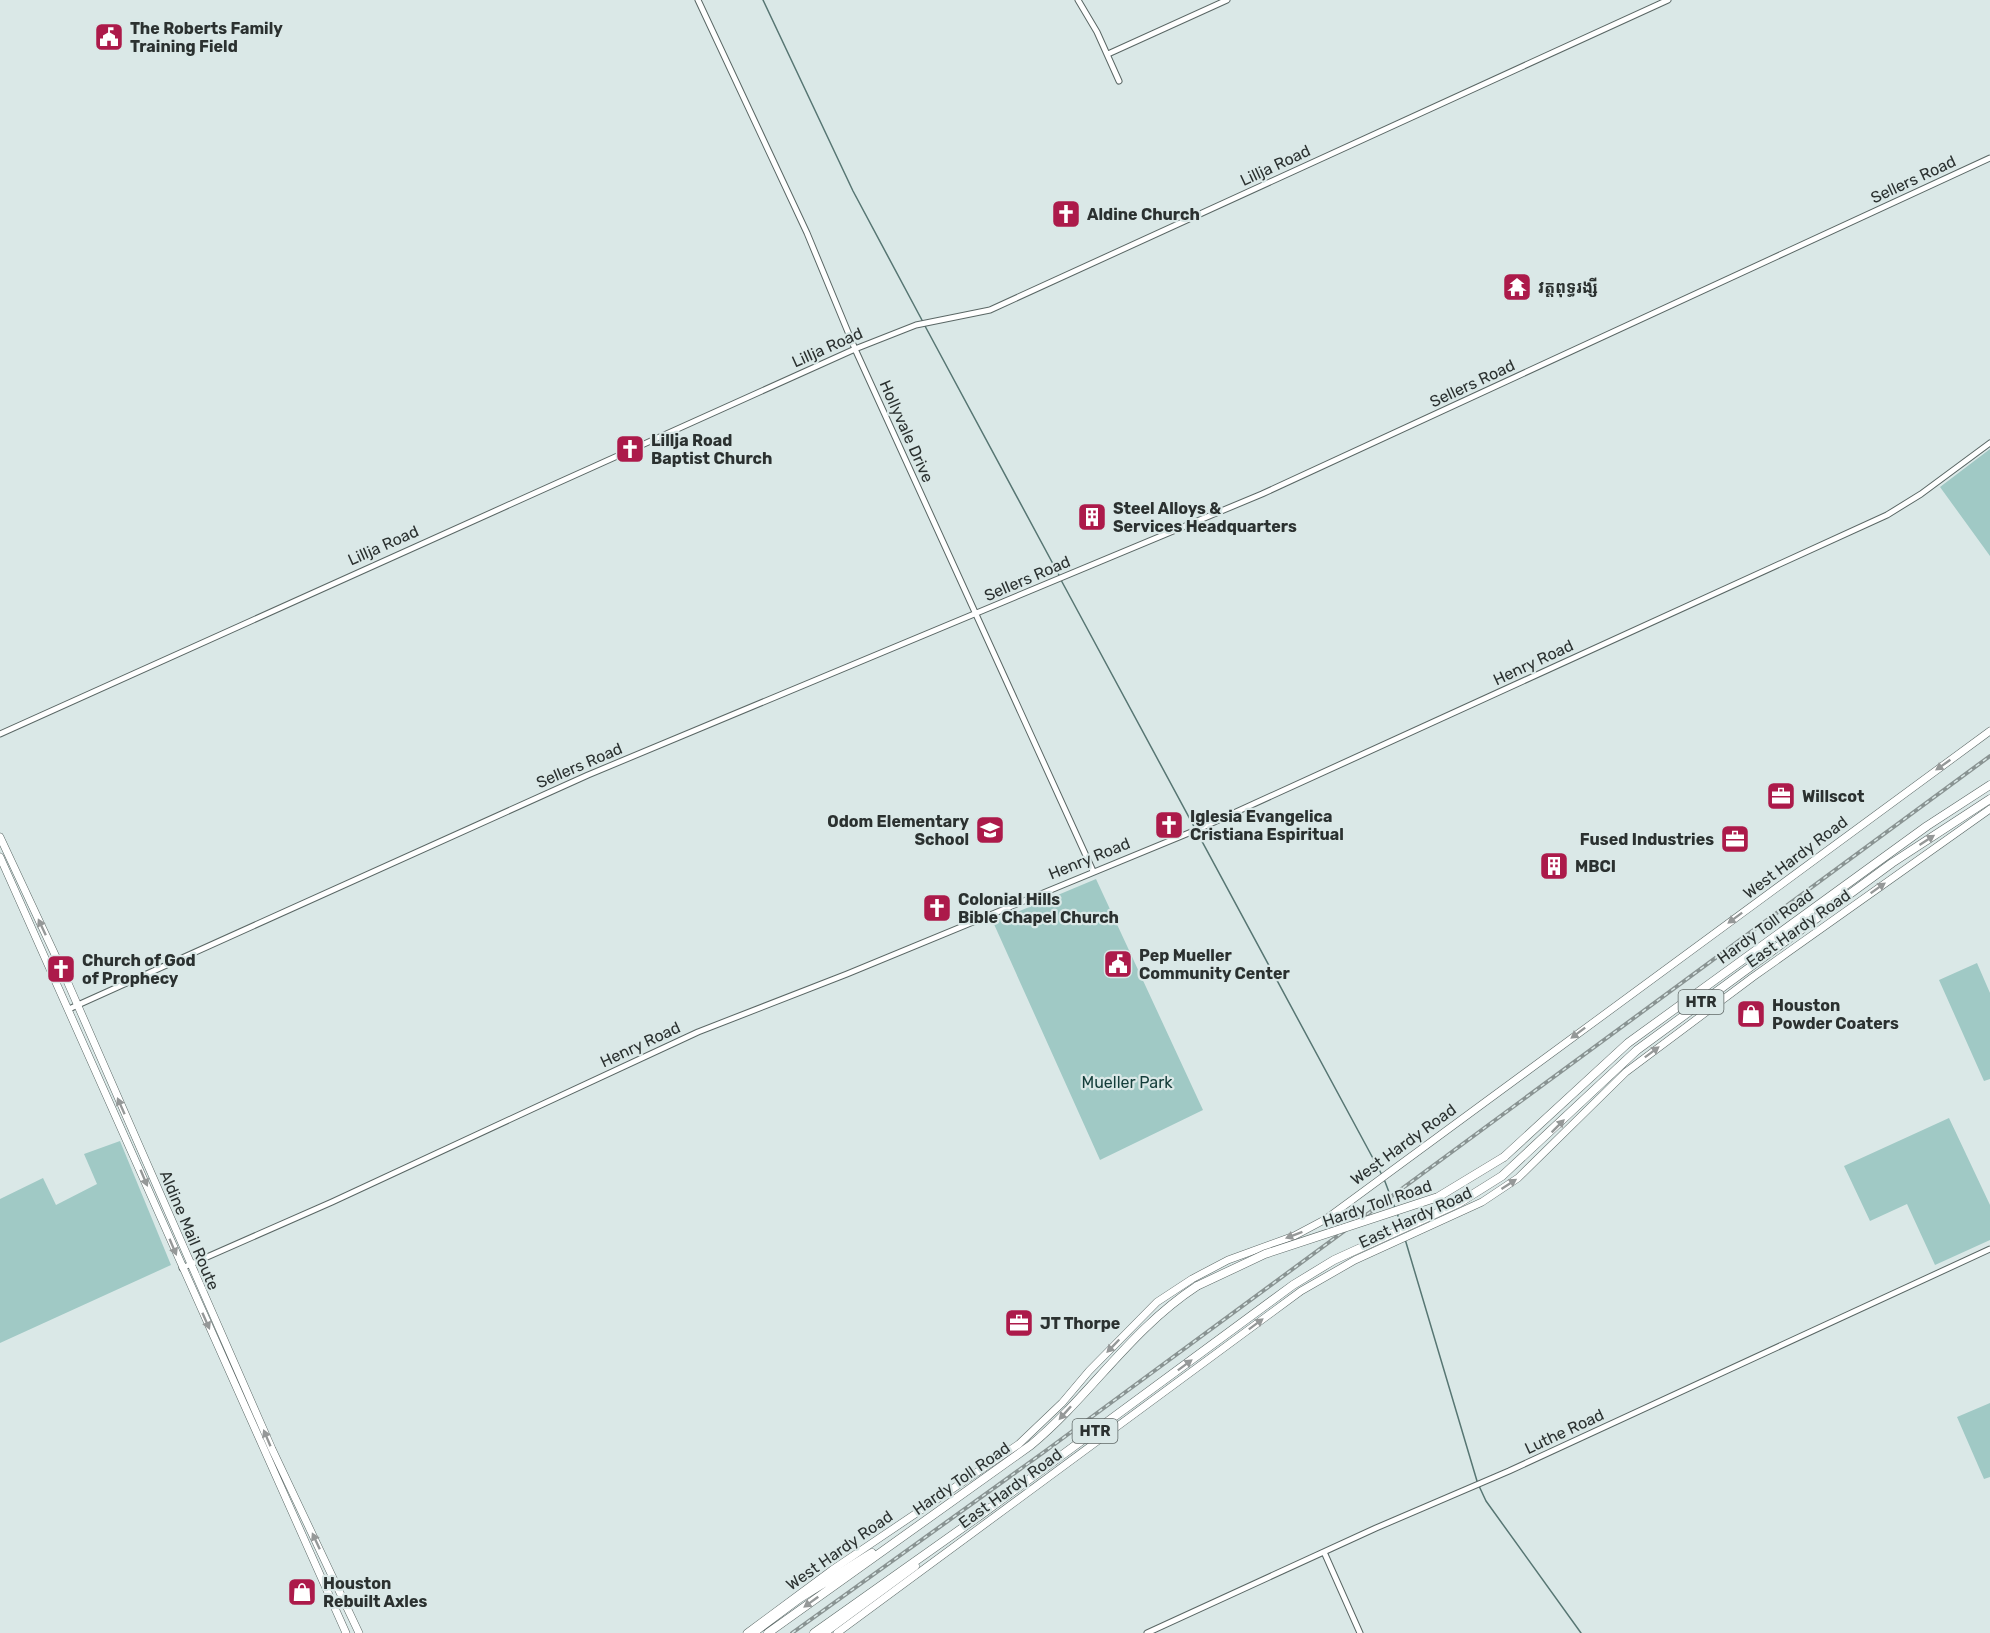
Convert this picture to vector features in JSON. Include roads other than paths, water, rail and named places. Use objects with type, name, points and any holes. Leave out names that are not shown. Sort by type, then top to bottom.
[{"type":"highway","name":"Hardy Toll Road","points":[[768,1633],[1047,1431],[1134,1336],[1166,1307],[1197,1286],[1265,1254],[1438,1197],[1504,1157],[1628,1043],[1927,826],[1990,785]]},
{"type":"highway","name":"Hardy Toll Road","points":[[814,1633],[982,1514],[1293,1285],[1334,1260],[1472,1196],[1502,1176],[1636,1050],[1892,863],[1990,800]]},
{"type":"highway","points":[[824,1633],[982,1514]]},
{"type":"highway","points":[[753,1633],[856,1561],[892,1543]]},
{"type":"main road","name":"West Hardy Road","points":[[747,1633],[832,1570],[1019,1443],[1056,1409],[1089,1371],[1157,1302],[1192,1279],[1228,1260],[1309,1229],[1990,731]]},
{"type":"main road","name":"East Hardy Road","points":[[837,1633],[1279,1307],[1329,1273],[1482,1202],[1518,1178],[1631,1068],[1753,977],[1990,809]]},
{"type":"main road","name":"Aldine Mail Route","points":[[0,837],[132,1141],[190,1264],[252,1425],[346,1633]]},
{"type":"main road","name":"Aldine Mail Route","points":[[0,857],[73,1007]]},
{"type":"main road","name":"Aldine Mail Route","points":[[132,1141],[182,1268],[260,1420],[359,1633]]},
{"type":"main road","points":[[252,1425],[260,1420]]},
{"type":"main road","points":[[283,1495],[293,1490]]},
{"type":"street","name":"Hollyvale Drive","points":[[698,0],[807,233],[855,349],[1093,871]]},
{"type":"street","points":[[1078,0],[1108,54],[1119,81]]},
{"type":"street","points":[[1108,54],[1227,0]]},
{"type":"street","name":"Lillja Road","points":[[0,734],[855,349],[919,324],[990,310],[1668,0]]},
{"type":"street","name":"Sellers Road","points":[[73,1007],[570,783],[1262,494],[1990,158]]},
{"type":"street","name":"Henry Road","points":[[182,1268],[332,1202],[698,1032],[898,954],[1201,828],[1887,515],[1921,494],[1990,443]]},
{"type":"street","name":"Luthe Road","points":[[1147,1633],[1487,1481],[1990,1248]]},
{"type":"street","points":[[1324,1552],[1360,1633]]},
{"type":"waterway","points":[[763,0],[853,191],[923,322]]},
{"type":"waterway","points":[[925,326],[1059,575]]},
{"type":"waterway","points":[[1061,580],[1382,1175]]},
{"type":"waterway","points":[[1384,1179],[1395,1208]]},
{"type":"waterway","points":[[1397,1213],[1401,1225]]},
{"type":"waterway","points":[[1405,1239],[1477,1481]]},
{"type":"waterway","points":[[1479,1486],[1486,1501],[1581,1633]]},
{"type":"railway","points":[[792,1633],[1044,1452],[1990,756]]},
{"type":"place","name":"The Roberts Family Training Field","points":[[109,37]]},
{"type":"place","name":"Aldine Church","points":[[1066,214]]},
{"type":"place","name":"វត្តពុទ្ធរង្សី","points":[[1517,287]]},
{"type":"place","name":"Lillja Road Baptist Church","points":[[630,449]]},
{"type":"place","name":"Steel Alloys & Services Headquarters","points":[[1092,517]]},
{"type":"place","name":"Willscot","points":[[1781,796]]},
{"type":"place","name":"Iglesia Evangelica Cristiana Espiritual","points":[[1169,825]]},
{"type":"place","name":"Odom Elementary School","points":[[990,830]]},
{"type":"place","name":"Fused Industries","points":[[1735,839]]},
{"type":"place","name":"MBCI","points":[[1554,866]]},
{"type":"place","name":"Colonial Hills Bible Chapel Church","points":[[937,908]]},
{"type":"place","name":"Pep Mueller Community Center","points":[[1118,964]]},
{"type":"place","name":"Church of God of Prophecy","points":[[61,969]]},
{"type":"place","name":"Houston Powder Coaters","points":[[1751,1014]]},
{"type":"place","name":"JT Thorpe","points":[[1019,1323]]},
{"type":"place","name":"Houston Rebuilt Axles","points":[[302,1592]]},
{"type":"park label","name":"Mueller Park","points":[[1127,1082]]}]
